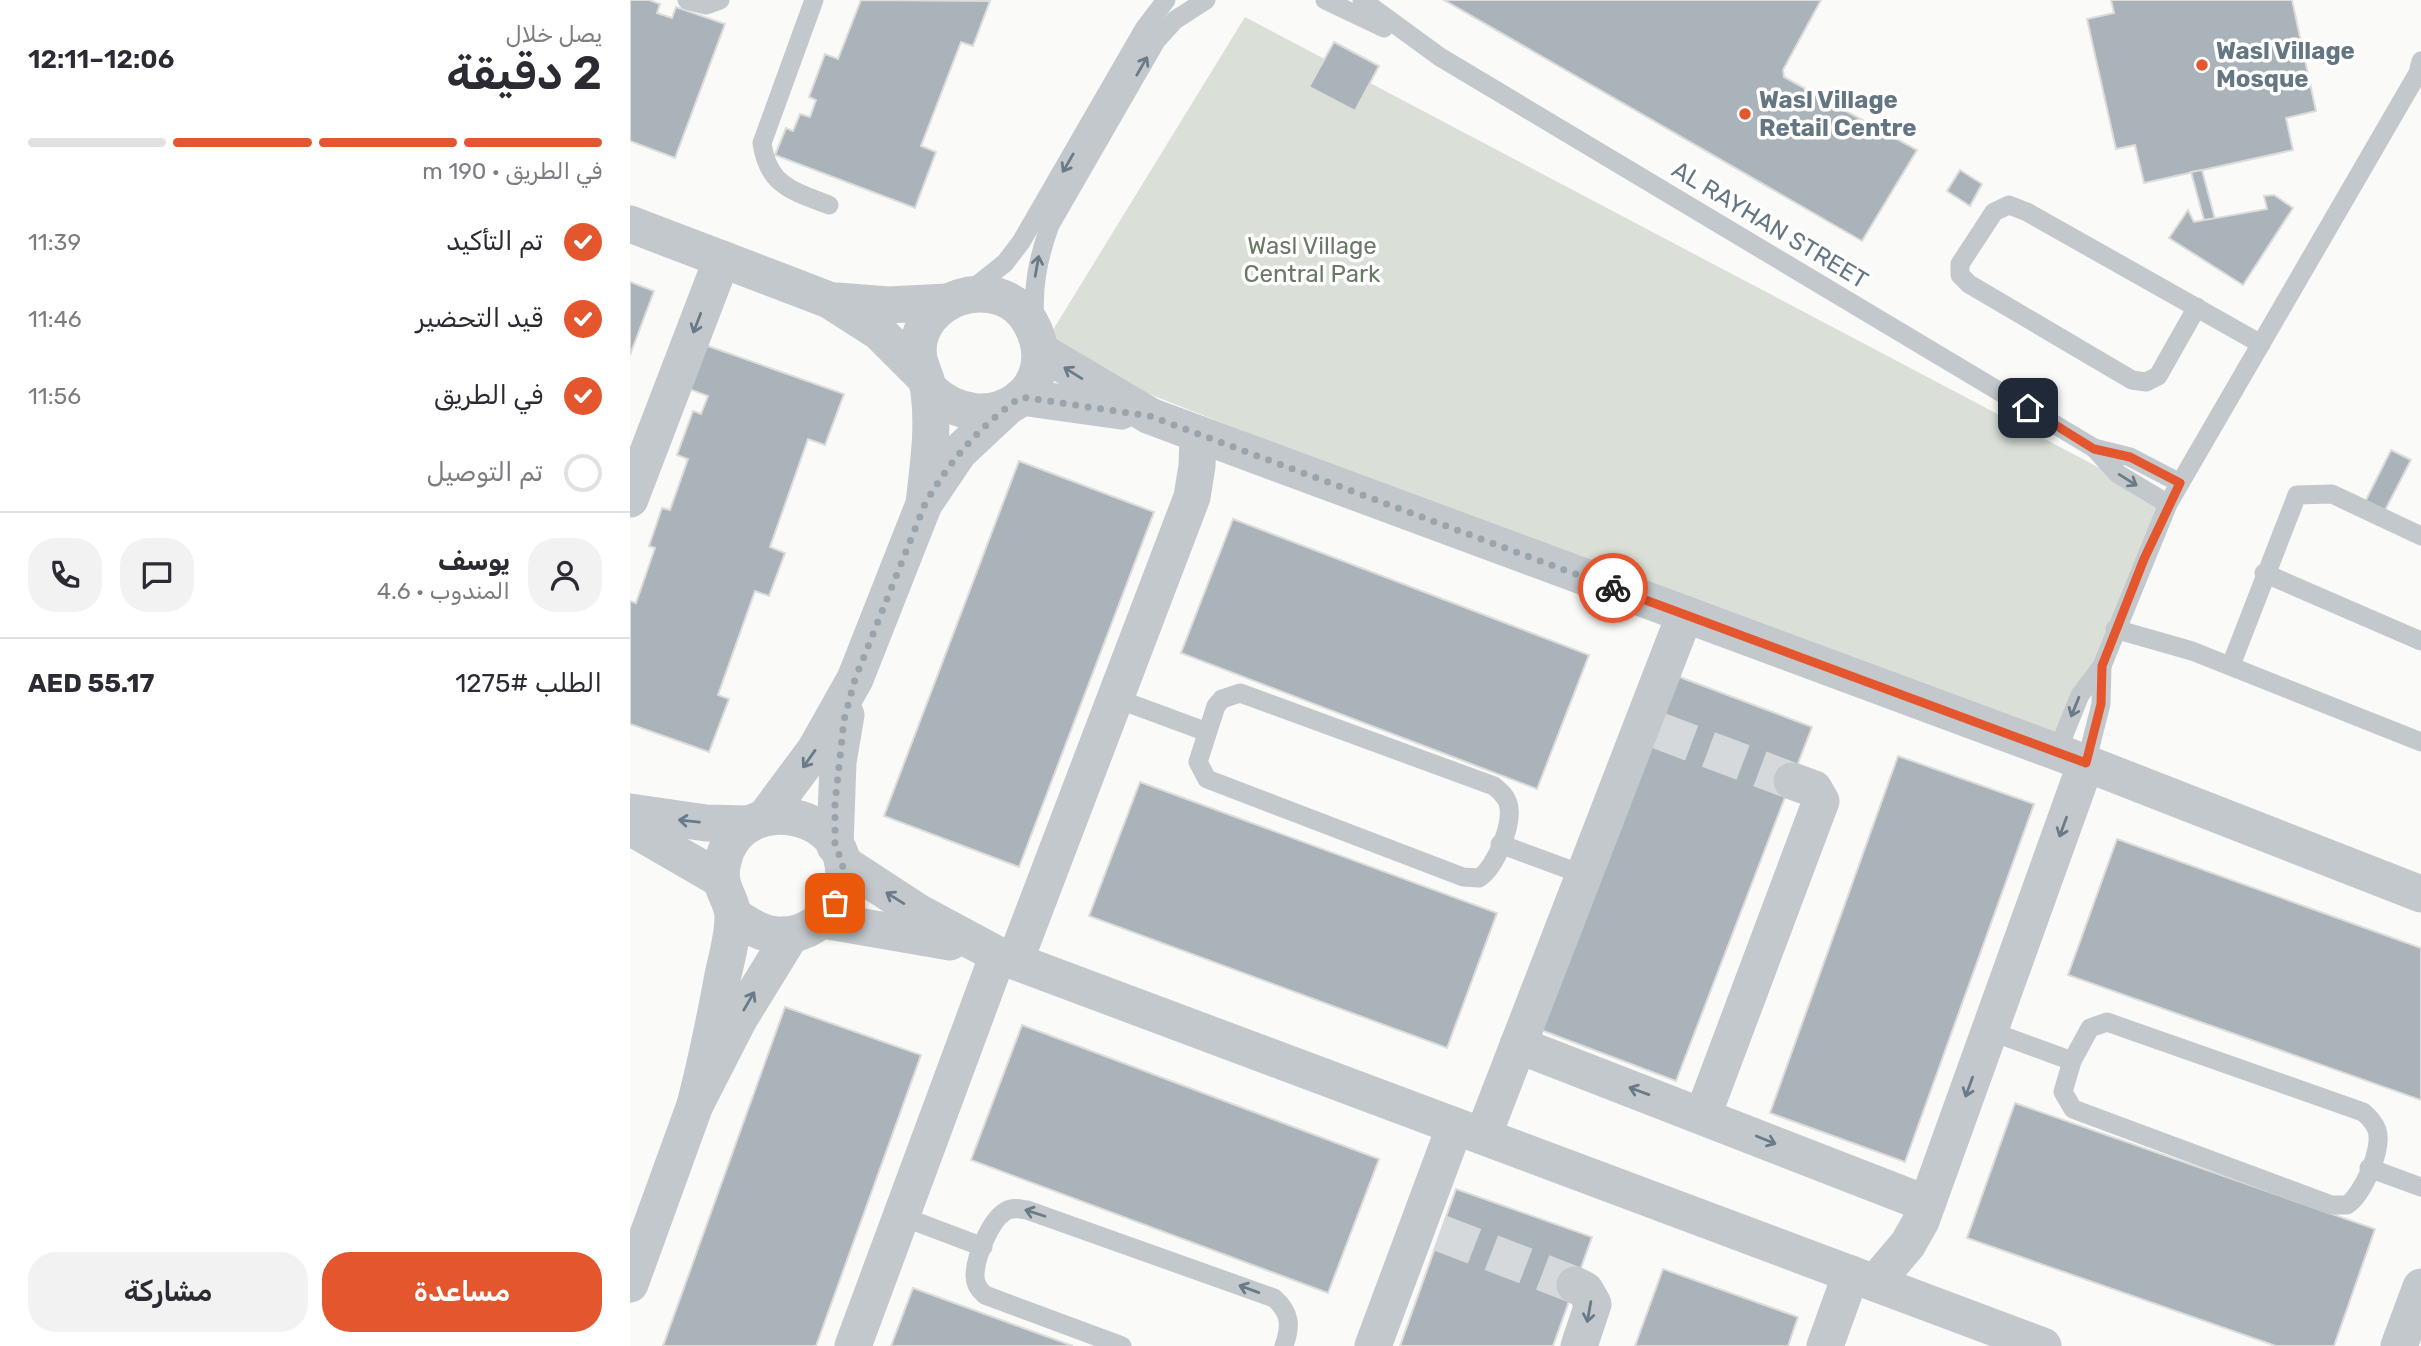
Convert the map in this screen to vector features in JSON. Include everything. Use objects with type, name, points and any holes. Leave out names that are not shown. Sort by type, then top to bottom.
[{"type":"street","points":[[630,224],[829,300],[879,332],[944,403],[963,412],[984,414],[1013,403],[1150,416]]},
{"type":"street","points":[[630,499],[722,259]]},
{"type":"street","points":[[695,1105],[733,915],[720,879],[727,848],[757,820],[815,750],[855,679],[925,504],[959,452],[1032,383],[1038,343],[1028,318],[1016,306],[1000,297],[982,293],[888,305],[829,300]]},
{"type":"street","points":[[925,504],[930,446],[919,341],[934,312],[956,298]]},
{"type":"street","points":[[1038,343],[1150,416],[2072,758],[2421,894]]},
{"type":"street","points":[[853,1346],[901,1216],[1115,698],[1192,497],[1198,435]]},
{"type":"street","points":[[1373,1346],[1429,1228],[1469,1131],[1518,1045],[1584,875],[1649,727],[1685,614]]},
{"type":"street","points":[[733,915],[750,927],[769,934],[790,936],[823,920],[835,903],[841,884],[838,762],[855,679]]},
{"type":"street","points":[[1825,1346],[1863,1279],[1908,1244],[1927,1204],[1990,1031],[2072,758]]},
{"type":"street","points":[[1703,1115],[1821,801],[1814,789],[1792,781]]},
{"type":"street","points":[[630,812],[679,820],[757,820],[786,815],[805,819],[822,830],[839,855],[918,912],[1007,958]]},
{"type":"street","points":[[630,827],[720,879]]},
{"type":"street","points":[[823,920],[911,934],[1007,958],[2043,1346]]},
{"type":"street","points":[[630,1284],[695,1105],[739,1019],[790,936]]},
{"type":"street","points":[[1518,1045],[1927,1204]]},
{"type":"street","points":[[1575,1285],[1586,1290],[1593,1304],[1579,1346]]},
{"type":"street","points":[[2399,1346],[2421,1287]]},
{"type":"lane","points":[[687,0],[706,5],[720,0]]},
{"type":"lane","points":[[814,0],[762,143],[765,161],[774,177],[789,189],[829,205]]},
{"type":"lane","points":[[1038,343],[1035,279],[1040,252],[1050,225],[1144,29],[1166,0]]},
{"type":"lane","points":[[956,298],[1005,263],[1156,41],[1175,20],[1206,0]]},
{"type":"lane","points":[[1325,0],[1420,45]]},
{"type":"lane","points":[[1362,0],[1420,45]]},
{"type":"lane","name":"AL RAYHAN STREET","points":[[1420,45],[2094,449],[2118,474],[2168,504]]},
{"type":"lane","points":[[2072,758],[2080,695],[2102,666],[2168,504],[2420,68]]},
{"type":"lane","points":[[2197,307],[2158,376],[2146,382],[2132,380],[1969,284],[1959,275],[1960,264],[1994,212],[2009,205],[2039,219],[2197,307],[2261,344]]},
{"type":"lane","name":"AL RAYHAN STREET","points":[[2094,449],[2130,457],[2180,483]]},
{"type":"lane","points":[[2231,665],[2264,573],[2297,495],[2332,494],[2421,536]]},
{"type":"lane","points":[[2264,573],[2421,641]]},
{"type":"lane","points":[[2115,629],[2231,665],[2421,742]]},
{"type":"lane","points":[[2072,758],[2101,704],[2102,666]]},
{"type":"lane","points":[[1240,693],[1494,786],[1503,793],[1510,812],[1500,844],[1486,874],[1471,879],[1215,784],[1207,779],[1198,762],[1216,706],[1222,699],[1240,693]]},
{"type":"lane","points":[[1115,698],[1207,732]]},
{"type":"lane","points":[[1500,844],[1584,875]]},
{"type":"lane","points":[[2107,1022],[2363,1112],[2376,1128],[2378,1138],[2369,1168],[2354,1200],[2347,1205],[2331,1205],[2073,1109],[2063,1092],[2072,1061],[2090,1028],[2107,1022]]},
{"type":"lane","points":[[1990,1031],[2072,1061]]},
{"type":"lane","points":[[2369,1168],[2421,1187]]},
{"type":"lane","points":[[1122,1346],[985,1295],[975,1278],[984,1247],[1001,1214],[1009,1209],[1027,1210],[1274,1298],[1282,1305],[1290,1325],[1284,1346]]},
{"type":"lane","points":[[901,1216],[984,1247]]},
{"type":"green space","name":"Wasl Village Central Park","points":[[1245,17],[2168,504],[2057,752],[1040,351]]},
{"type":"building","points":[[630,0],[649,0],[660,4],[657,13],[672,18],[676,7],[725,24],[675,158],[630,141]]},
{"type":"building","points":[[861,0],[990,1],[973,46],[961,42],[921,146],[936,152],[915,208],[775,155],[786,128],[793,131],[800,114],[810,117],[816,100],[809,97],[825,54],[838,59]]},
{"type":"building","name":"Wasl Village Retail Centre","points":[[1444,0],[1821,0],[1783,70],[1784,77],[1917,150],[1862,241]]},
{"type":"building","name":"Wasl Village Mosque","points":[[2111,0],[2292,0],[2316,111],[2286,118],[2293,150],[2144,183],[2135,145],[2116,149],[2087,19],[2114,13]]},
{"type":"building","points":[[1334,42],[1379,66],[1355,111],[1309,87]]},
{"type":"building","points":[[1960,170],[1982,184],[1970,206],[1947,191]]},
{"type":"building","points":[[2202,170],[2215,219],[2204,220],[2191,172]]},
{"type":"building","points":[[2274,195],[2293,208],[2243,285],[2169,238],[2188,210],[2194,222],[2267,209],[2264,196]]},
{"type":"building","points":[[630,282],[654,291],[630,355]]},
{"type":"building","points":[[705,345],[844,394],[825,445],[808,439],[770,547],[785,553],[769,596],[755,591],[718,695],[729,699],[709,752],[630,724],[630,601],[636,603],[655,548],[649,546],[662,508],[670,510],[688,459],[677,455],[693,411],[701,414],[708,396],[689,389]]},
{"type":"building","points":[[2391,450],[2411,460],[2383,514],[2364,504]]},
{"type":"building","points":[[1019,461],[1154,512],[1019,867],[884,816]]},
{"type":"building","points":[[1233,519],[1589,655],[1537,789],[1181,653]]},
{"type":"building","points":[[1677,676],[1812,727],[1676,1081],[1541,1030]]},
{"type":"building","points":[[1898,756],[2034,804],[1905,1162],[1770,1113]]},
{"type":"building","points":[[1140,782],[1497,913],[1447,1048],[1089,916]]},
{"type":"building","points":[[2117,839],[2421,948],[2421,1100],[2068,975]]},
{"type":"building","points":[[785,1007],[921,1055],[816,1346],[663,1346]]},
{"type":"building","points":[[1022,1025],[1379,1159],[1328,1293],[971,1160]]},
{"type":"building","points":[[2015,1103],[2375,1229],[2334,1346],[2276,1346],[1967,1238]]},
{"type":"building","points":[[1456,1189],[1592,1237],[1553,1346],[1400,1346]]},
{"type":"building","points":[[1663,1269],[1798,1317],[1788,1346],[1635,1346]]},
{"type":"building","points":[[913,1288],[1073,1346],[891,1346]]},
{"type":"tunnel","points":[[1657,730],[1792,781]]},
{"type":"tunnel","points":[[1440,1233],[1575,1285]]},
{"type":"way so far","points":[[835,903],[841,884],[843,863],[835,846],[838,762],[844,720],[855,679],[925,504],[940,477],[981,429],[1021,397],[1150,416],[1613,588]]},
{"type":"place","name":"Wasl Village Mosque","points":[[2202,65]]},
{"type":"place","name":"Wasl Village Retail Centre","points":[[1745,114]]},
{"type":"route","points":[[1613,588],[2086,763],[2101,704],[2102,666],[2144,559],[2180,483],[2130,457],[2094,449],[2028,408]]}]
